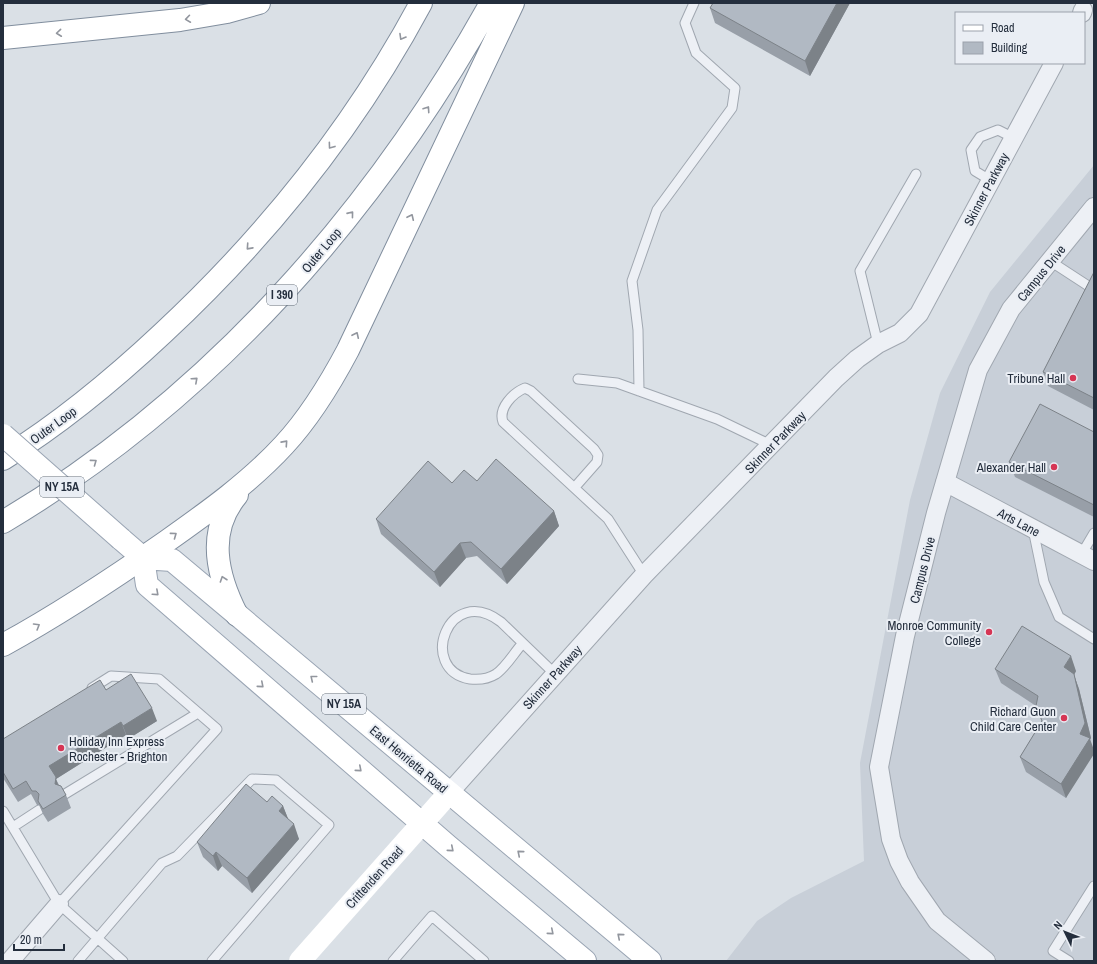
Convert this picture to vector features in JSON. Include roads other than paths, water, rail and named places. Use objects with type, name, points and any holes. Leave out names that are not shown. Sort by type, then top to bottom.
[{"type":"main road","points":[[3,38],[180,20],[222,13],[259,3]]},
{"type":"main road","name":"Outer Loop","points":[[3,459],[83,403],[176,321],[240,257],[316,167],[369,91],[420,3]]},
{"type":"main road","name":"Outer Loop","points":[[3,522],[65,482],[134,431],[206,370],[272,305],[335,233],[394,157],[442,87],[491,3]]},
{"type":"main road","points":[[238,615],[219,568],[217,545],[219,530],[224,514],[233,500],[300,426],[316,405],[340,365],[513,3]]},
{"type":"main road","points":[[3,444],[77,396],[176,321]]},
{"type":"main road","name":"NY 15A","points":[[3,435],[143,558],[147,585],[422,823],[585,961]]},
{"type":"main road","points":[[3,646],[62,611],[143,558],[204,514],[264,465]]},
{"type":"main road","name":"East Henrietta Road","points":[[143,558],[172,560],[650,961]]},
{"type":"main road","name":"Crittenden Road","points":[[300,961],[449,793]]},
{"type":"street","name":"Skinner Parkway","points":[[449,793],[644,576],[836,378],[857,358],[878,344],[900,333],[919,314],[1053,64]]},
{"type":"street","name":"Campus Drive","points":[[986,961],[938,921],[910,882],[899,861],[891,839],[878,767],[905,636],[945,482],[978,370],[1011,309],[1094,207]]},
{"type":"street","name":"Arts Lane","points":[[945,482],[1088,558]]},
{"type":"street","points":[[10,961],[59,904]]},
{"type":"lane","points":[[639,391],[638,330],[632,281],[657,210],[732,108],[735,88],[696,53],[685,23],[694,3]]},
{"type":"lane","points":[[990,180],[975,171],[972,150],[980,137],[998,130],[1014,138]]},
{"type":"lane","points":[[878,344],[860,271],[916,174]]},
{"type":"lane","points":[[1050,261],[1093,289]]},
{"type":"lane","points":[[578,379],[617,383],[717,419],[771,445]]},
{"type":"lane","points":[[575,487],[597,462],[598,455],[594,449],[531,391],[525,388],[518,391],[502,410],[501,416],[504,422],[608,519],[644,576]]},
{"type":"lane","points":[[1033,529],[1044,582],[1059,618],[1094,639]]},
{"type":"lane","points":[[1088,558],[1094,533]]},
{"type":"lane","points":[[522,644],[496,673],[487,678],[476,680],[465,678],[455,673],[448,666],[443,656],[442,645],[444,634],[449,625],[457,617],[468,612],[480,611],[491,615],[501,622],[522,644],[555,674]]},
{"type":"lane","points":[[59,904],[217,729],[159,679],[111,676],[84,692]]},
{"type":"lane","points":[[65,794],[198,713]]},
{"type":"lane","points":[[78,961],[162,863],[177,856],[252,779],[276,780],[329,825],[212,961]]},
{"type":"lane","points":[[13,827],[39,810]]},
{"type":"lane","points":[[3,811],[59,904],[123,961]]},
{"type":"lane","points":[[1068,961],[1053,951],[1094,886]]},
{"type":"lane","points":[[393,961],[432,916],[484,961]]},
{"type":"place","name":"Tribune Hall","points":[[1073,378]]},
{"type":"place","name":"Alexander Hall","points":[[1054,467]]},
{"type":"place","name":"Monroe Community College","points":[[989,632]]},
{"type":"place","name":"Richard Guon Child Care Center","points":[[1064,718]]},
{"type":"place","name":"Holiday Inn Express Rochester - Brighton","points":[[61,748]]}]
